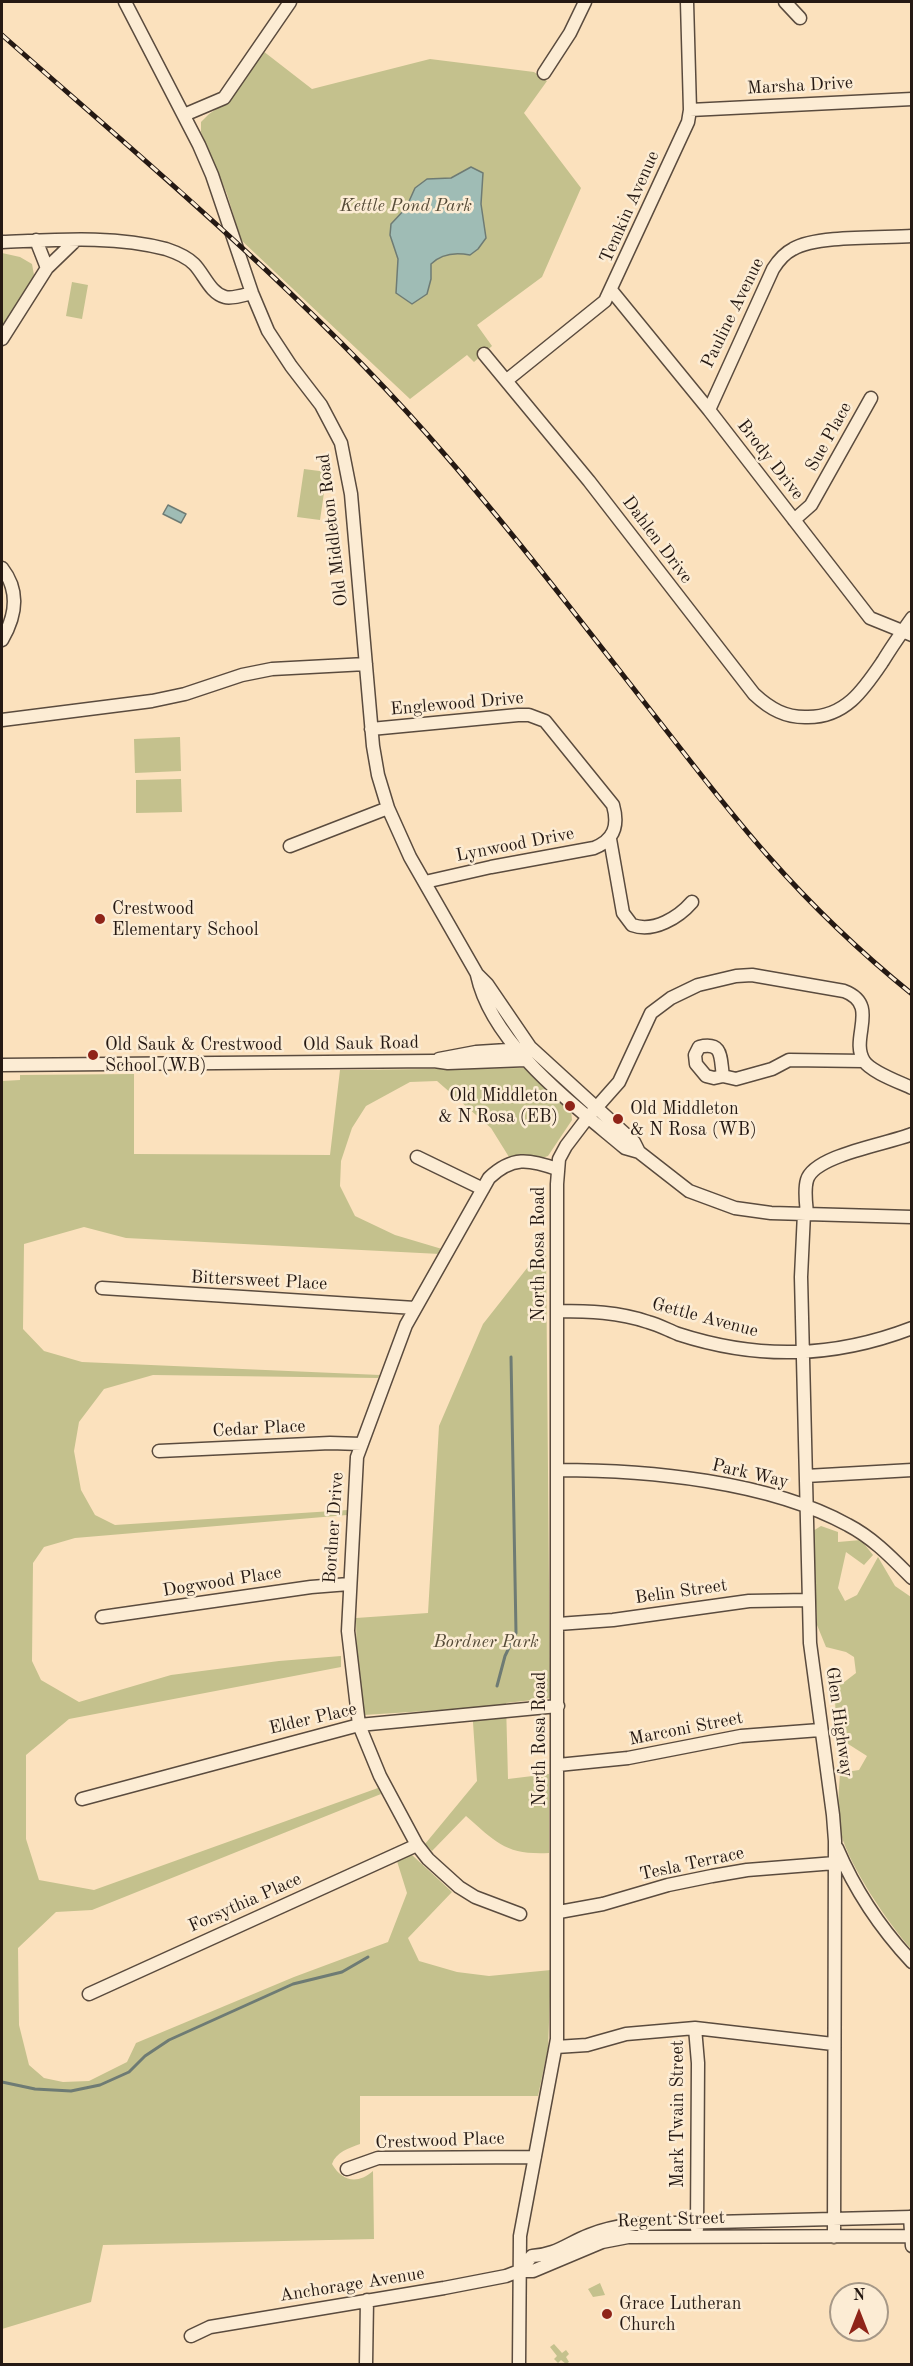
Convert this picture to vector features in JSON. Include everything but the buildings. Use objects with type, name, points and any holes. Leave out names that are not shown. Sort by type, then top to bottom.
[{"type":"street","name":"Old Middleton Road","points":[[125,2],[184,115],[212,175],[250,287],[276,344],[321,405],[341,443],[350,485],[371,729],[378,775],[388,807],[410,857],[477,974],[487,984],[524,1053]]},
{"type":"street","points":[[184,115],[224,98],[290,2]]},
{"type":"street","points":[[544,73],[570,33],[585,2]]},
{"type":"street","name":"Temkin Avenue","points":[[507,380],[601,307],[611,290],[685,129],[690,110],[687,2]]},
{"type":"street","points":[[785,2],[800,18]]},
{"type":"street","name":"Marsha Drive","points":[[690,110],[912,99]]},
{"type":"street","name":"Pauline Avenue","points":[[709,410],[773,269],[782,257],[794,248],[808,244],[912,236]]},
{"type":"street","points":[[36,240],[47,268]]},
{"type":"street","points":[[2,242],[76,240],[122,242],[166,250],[194,264],[214,291],[222,297],[228,298],[250,287]]},
{"type":"street","points":[[2,339],[47,268],[76,240]]},
{"type":"street","name":"Brody Drive","points":[[611,290],[709,410],[870,618],[907,634]]},
{"type":"street","name":"Dahlen Drive","points":[[484,354],[589,481],[754,694],[771,708],[789,716],[820,716],[834,713],[860,693],[907,634]]},
{"type":"street","name":"Sue Place","points":[[794,520],[811,505],[872,398]]},
{"type":"street","points":[[2,568],[14,587],[14,613],[2,640]]},
{"type":"street","points":[[907,634],[912,618]]},
{"type":"street","points":[[2,720],[152,701],[185,694],[242,675],[272,669],[366,664]]},
{"type":"street","name":"Englewood Drive","points":[[371,729],[518,715],[538,717],[545,721],[613,805],[617,822],[610,839]]},
{"type":"street","points":[[290,846],[388,807]]},
{"type":"street","points":[[610,839],[623,913],[632,925],[643,927],[668,921],[685,910],[692,902]]},
{"type":"street","name":"Lynwood Drive","points":[[425,882],[594,848],[610,839]]},
{"type":"street","name":"Old Middleton Road","points":[[477,974],[480,988],[501,1028],[524,1053],[592,1113],[634,1142],[639,1152],[689,1191],[720,1203],[752,1211],[912,1217]]},
{"type":"street","name":"North Rosa Road","points":[[519,2364],[520,2236],[556,2047],[558,1912],[557,1169],[566,1146],[620,1082],[651,1013],[681,992],[698,985],[736,976],[752,975],[844,991],[854,996],[862,1007],[860,1047],[864,1061]]},
{"type":"street","points":[[486,1051],[494,1044],[501,1028]]},
{"type":"street","name":"Old Sauk Road","points":[[2,1065],[434,1060],[486,1051],[524,1053]]},
{"type":"street","name":"Old Sauk Road","points":[[434,1060],[448,1064],[524,1053]]},
{"type":"street","points":[[723,1076],[736,1079],[772,1070],[789,1060],[864,1061],[870,1067],[912,1088]]},
{"type":"street","name":"Glen Highway","points":[[834,2236],[835,1841],[810,1642],[808,1600],[801,1277],[807,1180],[817,1166],[844,1155],[912,1134]]},
{"type":"street","points":[[417,1157],[483,1189]]},
{"type":"street","name":"Bordner Drive","points":[[520,1914],[475,1898],[428,1859],[417,1845],[380,1776],[359,1725],[348,1631],[349,1584],[357,1457],[396,1348],[415,1308],[489,1178],[507,1164],[523,1161],[557,1169]]},
{"type":"street","name":"Bittersweet Place","points":[[102,1288],[415,1308]]},
{"type":"street","name":"Gettle Avenue","points":[[558,1311],[611,1313],[648,1321],[678,1334],[756,1351],[803,1353],[880,1340],[912,1328]]},
{"type":"street","name":"Cedar Place","points":[[159,1451],[330,1443],[361,1444]]},
{"type":"street","name":"Park Way","points":[[557,1470],[616,1472],[702,1481],[735,1487],[807,1506],[850,1526],[874,1541],[912,1578]]},
{"type":"street","points":[[806,1476],[912,1470]]},
{"type":"street","name":"Dogwood Place","points":[[102,1617],[311,1587],[349,1584]]},
{"type":"street","name":"Belin Street","points":[[558,1624],[613,1620],[749,1601],[808,1600]]},
{"type":"street","name":"Elder Place","points":[[82,1799],[359,1725],[558,1706]]},
{"type":"street","name":"Marconi Street","points":[[558,1765],[628,1758],[741,1736],[820,1730]]},
{"type":"street","points":[[835,1841],[858,1890],[912,1962]]},
{"type":"street","name":"Forsythia Place","points":[[89,1994],[417,1845]]},
{"type":"street","name":"Tesla Terrace","points":[[558,1912],[603,1905],[668,1885],[712,1875],[835,1863]]},
{"type":"street","points":[[556,2047],[587,2044],[626,2034],[695,2028],[833,2044]]},
{"type":"street","name":"Mark Twain Street","points":[[695,2028],[698,2057],[697,2236]]},
{"type":"street","name":"Crestwood Place","points":[[347,2169],[378,2158],[535,2157]]},
{"type":"street","points":[[911,2217],[912,2246]]},
{"type":"street","name":"Regent Street","points":[[519,2271],[532,2256],[546,2256],[609,2228],[635,2224],[911,2217]]},
{"type":"street","name":"Regent Street","points":[[519,2271],[533,2271],[552,2265],[602,2242],[628,2237],[911,2236]]},
{"type":"street","name":"Anchorage Avenue","points":[[191,2336],[210,2327],[506,2276],[519,2271]]},
{"type":"street","points":[[366,2364],[367,2300]]},
{"type":"green space","name":"Kettle Pond Park","points":[[263,51],[312,89],[430,59],[534,72],[547,81],[524,113],[581,188],[542,277],[477,325],[492,346],[474,362],[467,355],[410,399],[241,240],[227,194],[201,132],[201,122],[227,102]]},
{"type":"green space","points":[[2,253],[20,257],[32,264],[34,275],[2,332]]},
{"type":"green space","points":[[72,282],[88,285],[82,319],[66,316]]},
{"type":"green space","points":[[304,469],[327,472],[320,520],[297,517]]},
{"type":"green space","points":[[180,737],[181,771],[135,773],[134,739]]},
{"type":"green space","points":[[181,779],[182,812],[136,813],[136,780]]},
{"type":"green space","points":[[524,1068],[571,1110],[572,1120],[548,1156],[542,1158],[523,1154],[509,1157],[491,1128],[437,1081],[410,1082],[366,1106],[352,1128],[341,1161],[340,1186],[355,1216],[395,1235],[442,1249],[440,1254],[126,1238],[84,1227],[24,1244],[23,1329],[44,1351],[82,1362],[380,1375],[378,1378],[153,1375],[104,1389],[79,1422],[74,1451],[81,1490],[95,1515],[115,1525],[348,1510],[347,1515],[75,1538],[44,1547],[33,1563],[32,1661],[41,1680],[79,1702],[171,1675],[279,1661],[341,1656],[341,1667],[69,1719],[26,1755],[26,1839],[39,1880],[94,1890],[378,1788],[381,1794],[92,1910],[56,1912],[18,1948],[19,2025],[29,2065],[44,2078],[63,2082],[89,2081],[127,2062],[136,2043],[294,1977],[388,1942],[407,1893],[396,1858],[412,1855],[452,1892],[408,1938],[419,1961],[457,1972],[489,1976],[551,1970],[548,2048],[538,2096],[360,2096],[360,2144],[340,2153],[332,2164],[340,2174],[350,2179],[361,2178],[373,2171],[374,2239],[103,2245],[91,2302],[2,2329],[2,1081],[20,1080],[20,1075],[134,1074],[134,1154],[330,1155],[340,1070]]},
{"type":"green space","name":"Bordner Park","points":[[546,1244],[550,1698],[506,1703],[508,1779],[549,1774],[549,1853],[522,1852],[503,1845],[466,1816],[432,1851],[425,1844],[477,1781],[472,1708],[364,1715],[357,1674],[356,1618],[428,1613],[439,1426],[483,1324]]},
{"type":"green space","points":[[821,1526],[838,1532],[838,1542],[861,1540],[873,1555],[864,1565],[846,1552],[838,1588],[845,1601],[857,1595],[878,1557],[895,1586],[911,1597],[911,1949],[892,1925],[852,1862],[839,1827],[840,1773],[859,1770],[867,1756],[845,1742],[836,1718],[834,1683],[843,1683],[856,1673],[854,1657],[846,1652],[826,1647],[817,1625],[813,1531]]},
{"type":"green space","points":[[600,2283],[605,2295],[593,2297],[588,2289]]},
{"type":"green space","points":[[554,2344],[562,2353],[566,2350],[569,2354],[566,2357],[569,2362],[566,2364],[561,2360],[558,2363],[554,2359],[557,2356],[550,2347]]},
{"type":"water","points":[[471,167],[483,173],[481,204],[486,238],[470,255],[449,254],[431,264],[431,279],[427,294],[412,304],[396,293],[398,259],[390,235],[391,224],[406,208],[415,188],[427,179],[451,178]]},
{"type":"water","points":[[168,505],[186,514],[181,523],[163,514]]},
{"type":"waterway","points":[[497,1686],[505,1656],[516,1633],[511,1357]]},
{"type":"waterway","points":[[2,2082],[35,2089],[71,2091],[100,2085],[129,2072],[145,2056],[169,2040],[293,1984],[342,1972],[368,1957]]},
{"type":"railway","points":[[2,35],[231,238],[287,290],[395,399],[500,520],[753,839],[837,928],[912,994]]},
{"type":"place","name":"Crestwood Elementary School","points":[[100,919]]},
{"type":"place","name":"Old Sauk & Crestwood School (WB)","points":[[93,1055]]},
{"type":"place","name":"Old Middleton & N Rosa (EB)","points":[[570,1106]]},
{"type":"place","name":"Old Middleton & N Rosa (WB)","points":[[618,1119]]},
{"type":"place","name":"Grace Lutheran Church","points":[[607,2314]]}]
